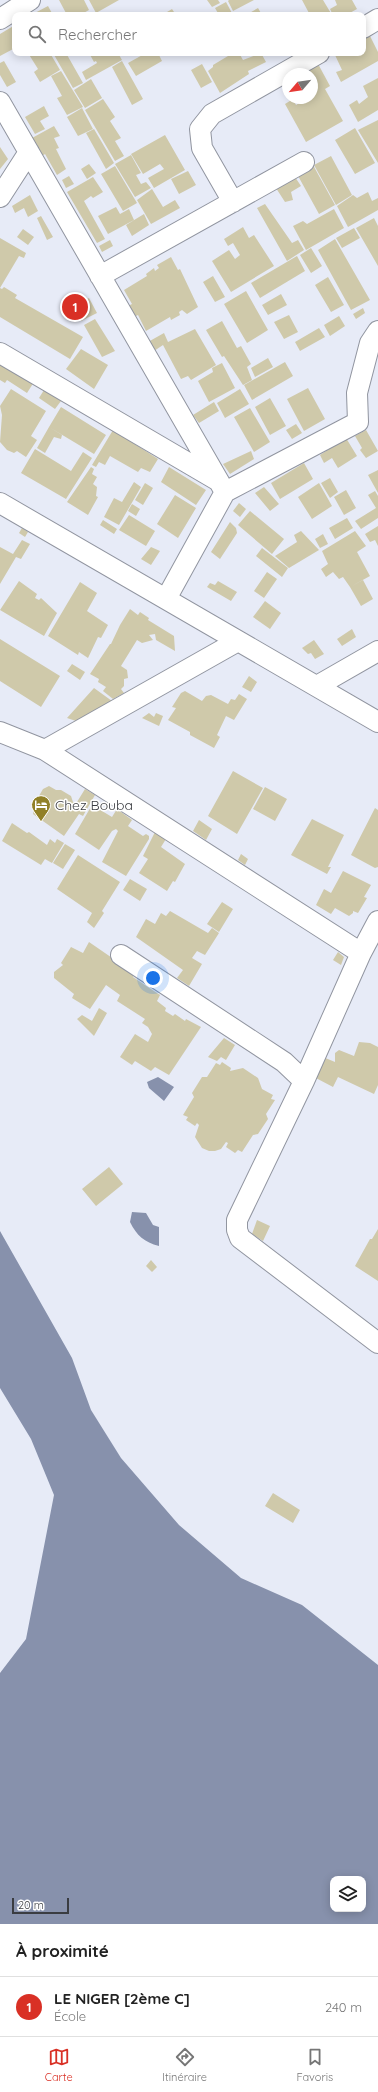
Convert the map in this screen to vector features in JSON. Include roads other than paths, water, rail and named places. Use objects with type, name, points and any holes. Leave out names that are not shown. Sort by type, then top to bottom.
[{"type":"street","points":[[0,19],[30,0]]},
{"type":"street","points":[[366,26],[378,19]]},
{"type":"street","points":[[233,202],[202,148],[200,129],[212,114],[314,56]]},
{"type":"street","points":[[0,102],[221,487]]},
{"type":"street","points":[[0,197],[29,152]]},
{"type":"street","points":[[100,276],[304,162]]},
{"type":"street","points":[[166,599],[221,487],[358,422],[357,393],[370,343],[378,331]]},
{"type":"street","points":[[0,353],[221,487]]},
{"type":"street","points":[[0,503],[378,722]]},
{"type":"street","points":[[45,750],[238,641]]},
{"type":"street","points":[[317,686],[378,651]]},
{"type":"street","points":[[0,732],[45,750],[361,953]]},
{"type":"street","points":[[378,921],[361,953],[304,1081],[238,1220],[237,1230],[240,1238],[378,1343]]},
{"type":"street","points":[[121,955],[284,1062],[304,1081]]},
{"type":"water","points":[[158,1077],[174,1087],[164,1101],[149,1088],[147,1082]]},
{"type":"water","points":[[132,1212],[146,1213],[153,1225],[159,1227],[159,1246],[149,1243],[135,1231],[130,1222]]},
{"type":"water","points":[[0,1231],[72,1358],[91,1410],[121,1458],[179,1525],[241,1578],[302,1605],[378,1665],[378,1924],[0,1924],[0,1673],[26,1639],[54,1495],[31,1439],[0,1388]]},
{"type":"place","name":"LE NIGER [2ème C]","points":[[75,307]]},
{"type":"place","name":"Chez Bouba","points":[[41,822]]}]
